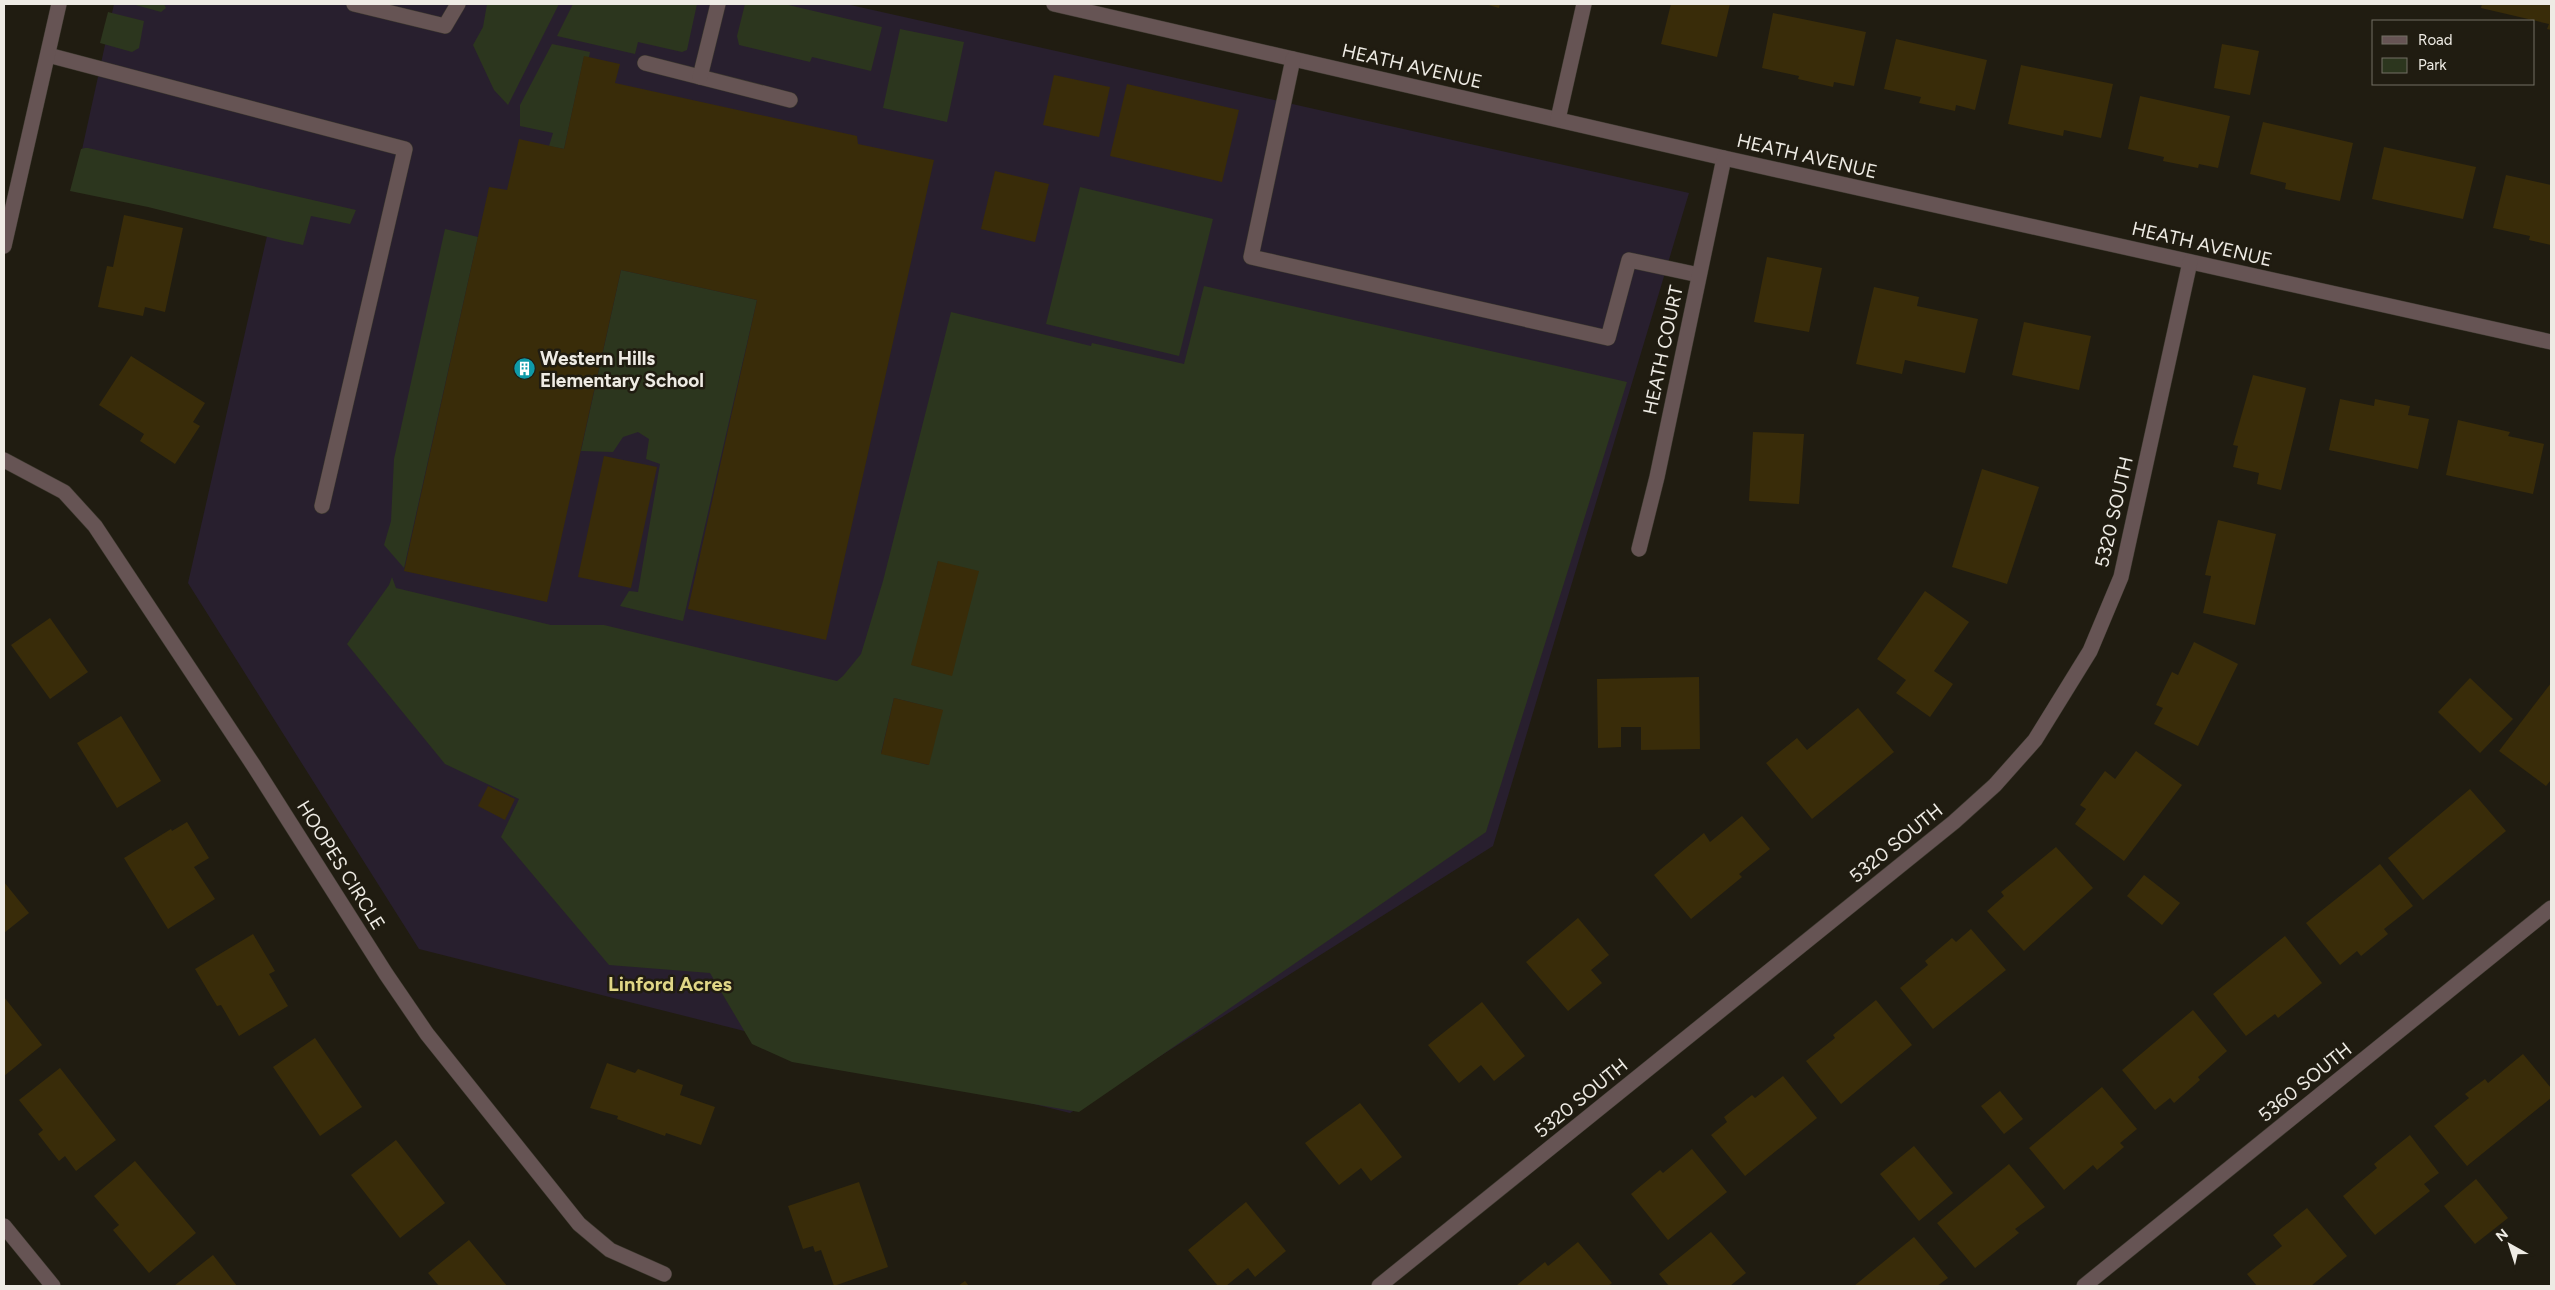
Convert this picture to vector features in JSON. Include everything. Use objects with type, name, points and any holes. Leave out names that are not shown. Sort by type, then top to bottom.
[{"type":"street","points":[[4,246],[59,4]]},
{"type":"street","points":[[354,4],[445,26],[458,4]]},
{"type":"street","points":[[700,77],[718,4]]},
{"type":"street","name":"HEATH AVENUE","points":[[1054,4],[1724,158],[2551,342]]},
{"type":"street","points":[[1558,119],[1584,4]]},
{"type":"street","points":[[48,55],[404,149],[322,506]]},
{"type":"street","points":[[1293,59],[1251,257],[1608,338],[1629,260],[1700,275]]},
{"type":"street","points":[[645,63],[790,100]]},
{"type":"street","name":"HEATH COURT","points":[[1639,549],[1724,158]]},
{"type":"street","name":"5320 SOUTH","points":[[1380,1286],[1954,822],[1995,785],[2035,740],[2090,651],[2120,577],[2190,262]]},
{"type":"street","name":"HOOPES CIRCLE","points":[[4,460],[64,492],[95,526],[254,766],[391,982],[427,1034],[503,1132],[579,1224],[610,1250],[664,1274]]},
{"type":"street","name":"5360 SOUTH","points":[[2084,1286],[2551,908]]},
{"type":"street","points":[[4,1226],[53,1286]]},
{"type":"shaded area","points":[[114,4],[846,4],[1689,193],[1493,846],[1070,1113],[419,949],[188,583],[267,236],[74,186]]},
{"type":"green space","points":[[132,4],[164,4],[166,8],[161,12]]},
{"type":"green space","points":[[487,4],[559,4],[508,105],[494,90],[473,45],[483,27]]},
{"type":"green space","points":[[573,4],[697,4],[687,50],[682,52],[638,42],[635,54],[557,36]]},
{"type":"green space","points":[[745,4],[784,4],[882,27],[871,71],[812,57],[810,62],[739,45],[737,36]]},
{"type":"green space","points":[[108,12],[144,21],[139,48],[132,52],[100,43]]},
{"type":"green space","points":[[900,29],[964,42],[947,122],[883,108]]},
{"type":"green space","points":[[552,44],[590,52],[589,57],[584,57],[564,149],[549,146],[553,133],[520,126],[520,105]]},
{"type":"green space","points":[[85,148],[356,210],[350,224],[311,216],[303,245],[284,241],[148,207],[70,191],[81,149]]},
{"type":"green space","points":[[1080,187],[1213,219],[1179,356],[1046,324]]},
{"type":"green space","points":[[445,229],[478,237],[404,568],[384,545],[391,521],[394,459]]},
{"type":"green space","points":[[621,270],[757,300],[683,621],[620,606],[629,591],[638,592],[660,464],[646,459],[649,439],[638,432],[623,437],[613,452],[581,451]]},
{"type":"green space","points":[[1204,286],[1627,382],[1486,832],[1079,1112],[792,1062],[752,1044],[710,973],[609,965],[501,837],[519,799],[445,764],[347,644],[389,585],[392,577],[396,588],[551,625],[604,625],[837,681],[861,654],[883,581],[951,312],[1091,346],[1092,343],[1184,364]],"holes":[[[938,561],[951,675],[912,665]],[[894,698],[942,710],[928,765],[881,753]]]},
{"type":"building","points":[[1485,4],[1500,4],[1499,8]]},
{"type":"building","points":[[1671,4],[1730,4],[1717,57],[1661,44]]},
{"type":"building","points":[[2482,4],[2551,4],[2551,30],[2547,29],[2549,24],[2481,8]]},
{"type":"building","points":[[1773,13],[1866,32],[1854,86],[1834,82],[1833,87],[1798,79],[1799,76],[1762,68]]},
{"type":"building","points":[[1896,39],[1987,60],[1975,110],[1956,105],[1955,111],[1919,103],[1921,97],[1884,89]]},
{"type":"building","points":[[2222,44],[2259,51],[2250,95],[2214,88]]},
{"type":"building","name":"Western Hills Elementary School","points":[[584,56],[620,64],[615,83],[857,136],[858,144],[934,160],[826,640],[688,609],[757,300],[621,270],[547,602],[404,571],[489,187],[507,190],[519,139],[564,149]]},
{"type":"building","points":[[2021,65],[2113,84],[2101,138],[2064,130],[2063,136],[2008,124]]},
{"type":"building","points":[[1054,75],[1110,87],[1099,137],[1043,125]]},
{"type":"building","points":[[1127,84],[1239,110],[1222,182],[1110,156]]},
{"type":"building","points":[[2140,96],[2230,116],[2218,168],[2199,164],[2198,168],[2163,161],[2164,157],[2128,149]]},
{"type":"building","points":[[2263,122],[2353,143],[2340,201],[2285,189],[2286,183],[2250,174]]},
{"type":"building","points":[[2384,147],[2476,167],[2463,219],[2372,199]]},
{"type":"building","points":[[995,171],[1049,184],[1035,242],[981,229]]},
{"type":"building","points":[[2506,175],[2551,185],[2551,245],[2529,240],[2530,236],[2493,228]]},
{"type":"building","points":[[124,215],[183,228],[165,312],[145,307],[143,316],[98,307],[107,266],[113,267]]},
{"type":"building","points":[[1767,257],[1822,268],[1809,332],[1754,322]]},
{"type":"building","points":[[1874,287],[1919,297],[1917,306],[1978,319],[1965,373],[1905,360],[1902,374],[1856,364]]},
{"type":"building","points":[[2024,322],[2091,336],[2079,390],[2012,375]]},
{"type":"building","points":[[131,356],[205,403],[193,422],[200,426],[175,464],[140,441],[144,434],[99,405]]},
{"type":"building","points":[[2253,375],[2306,388],[2281,490],[2257,484],[2259,473],[2233,467],[2238,446],[2233,445]]},
{"type":"building","points":[[2340,399],[2374,406],[2375,399],[2410,406],[2408,415],[2429,419],[2418,469],[2329,450]]},
{"type":"building","points":[[2458,420],[2510,432],[2508,436],[2544,444],[2533,494],[2446,475]]},
{"type":"building","points":[[1753,432],[1804,434],[1799,504],[1749,501]]},
{"type":"building","points":[[604,456],[657,467],[631,588],[578,577]]},
{"type":"building","points":[[1982,469],[2039,487],[2007,584],[1952,567]]},
{"type":"building","points":[[2218,520],[2276,534],[2255,625],[2203,613],[2211,576],[2205,575]]},
{"type":"building","points":[[938,561],[979,571],[952,676],[911,665]]},
{"type":"building","points":[[1925,591],[1969,622],[1934,671],[1953,684],[1930,717],[1896,693],[1906,680],[1877,659]]},
{"type":"building","points":[[50,618],[88,672],[50,699],[11,645]]},
{"type":"building","points":[[2194,642],[2238,664],[2198,746],[2154,724],[2163,708],[2156,705],[2172,672],[2178,675]]},
{"type":"building","points":[[1699,677],[1700,749],[1641,750],[1641,727],[1621,727],[1621,747],[1598,748],[1597,679]]},
{"type":"building","points":[[2470,678],[2513,719],[2480,753],[2438,712]]},
{"type":"building","points":[[2551,683],[2551,780],[2546,786],[2499,751]]},
{"type":"building","points":[[894,698],[943,710],[929,765],[881,754]]},
{"type":"building","points":[[1858,708],[1894,752],[1812,819],[1766,763],[1797,738],[1807,750]]},
{"type":"building","points":[[121,716],[161,781],[117,808],[77,743]]},
{"type":"building","points":[[2136,751],[2182,785],[2124,861],[2075,824],[2086,809],[2080,805],[2105,771],[2115,779]]},
{"type":"building","points":[[488,786],[515,799],[505,820],[478,806]]},
{"type":"building","points":[[2470,789],[2506,831],[2423,900],[2388,858]]},
{"type":"building","points":[[1742,816],[1770,849],[1739,874],[1742,877],[1691,919],[1654,875],[1704,833],[1710,842]]},
{"type":"building","points":[[187,822],[209,858],[194,867],[215,899],[168,929],[124,858],[171,829],[172,831]]},
{"type":"building","points":[[2056,847],[2093,888],[2024,951],[1987,911],[2004,896],[2001,892]]},
{"type":"building","points":[[2380,864],[2413,906],[2384,929],[2388,934],[2361,956],[2357,951],[2340,965],[2306,923]]},
{"type":"building","points":[[2144,875],[2180,903],[2162,925],[2127,896]]},
{"type":"building","points":[[4,882],[29,913],[4,933]]},
{"type":"building","points":[[1578,918],[1609,955],[1591,970],[1602,983],[1568,1011],[1526,962]]},
{"type":"building","points":[[1971,929],[2006,970],[1933,1029],[1900,988],[1928,965],[1925,961],[1952,938],[1956,942]]},
{"type":"building","points":[[253,934],[275,971],[269,974],[288,1006],[239,1036],[221,1005],[217,1006],[195,969]]},
{"type":"building","points":[[2285,936],[2322,983],[2278,1018],[2275,1014],[2246,1036],[2213,994]]},
{"type":"building","points":[[4,997],[42,1045],[4,1076]]},
{"type":"building","points":[[1876,1000],[1912,1045],[1841,1104],[1806,1061],[1835,1038],[1833,1035]]},
{"type":"building","points":[[1482,1002],[1525,1056],[1494,1081],[1481,1065],[1459,1083],[1428,1045]]},
{"type":"building","points":[[2193,1010],[2227,1051],[2198,1077],[2200,1080],[2174,1103],[2170,1098],[2155,1110],[2122,1070]]},
{"type":"building","points":[[315,1038],[362,1107],[320,1136],[273,1067]]},
{"type":"building","points":[[2523,1054],[2551,1088],[2551,1098],[2467,1166],[2434,1126],[2469,1098],[2465,1094],[2485,1079],[2488,1083]]},
{"type":"building","points":[[607,1063],[635,1073],[638,1069],[683,1085],[680,1095],[715,1107],[701,1145],[666,1133],[665,1136],[617,1119],[618,1116],[590,1108]]},
{"type":"building","points":[[60,1068],[116,1140],[76,1171],[65,1156],[59,1161],[38,1134],[43,1130],[19,1100]]},
{"type":"building","points":[[1783,1076],[1817,1118],[1745,1176],[1711,1135],[1727,1122],[1724,1117],[1752,1095],[1755,1098]]},
{"type":"building","points":[[2102,1087],[2137,1129],[2120,1143],[2124,1147],[2097,1170],[2093,1165],[2064,1190],[2029,1148]]},
{"type":"building","points":[[2000,1091],[2023,1119],[2004,1134],[1981,1106]]},
{"type":"building","points":[[1360,1103],[1402,1157],[1371,1181],[1361,1168],[1339,1185],[1305,1143]]},
{"type":"building","points":[[2410,1135],[2439,1173],[2424,1184],[2430,1191],[2375,1235],[2343,1196],[2377,1168],[2374,1164]]},
{"type":"building","points":[[396,1140],[445,1203],[400,1238],[351,1175]]},
{"type":"building","points":[[1914,1146],[1953,1193],[1919,1221],[1880,1174]]},
{"type":"building","points":[[1692,1149],[1727,1192],[1668,1240],[1631,1194],[1660,1170],[1663,1173]]},
{"type":"building","points":[[135,1161],[196,1233],[149,1273],[113,1230],[119,1225],[94,1196]]},
{"type":"building","points":[[2009,1164],[2045,1207],[2015,1229],[2019,1233],[1975,1268],[1937,1223]]},
{"type":"building","points":[[2476,1179],[2508,1218],[2475,1244],[2444,1206]]},
{"type":"building","points":[[859,1182],[888,1267],[834,1286],[821,1250],[815,1252],[813,1246],[803,1249],[788,1206]]},
{"type":"building","points":[[1246,1202],[1286,1251],[1255,1277],[1248,1268],[1226,1286],[1218,1286],[1188,1250]]},
{"type":"building","points":[[2307,1208],[2347,1256],[2311,1286],[2257,1286],[2247,1274],[2282,1246],[2273,1235]]},
{"type":"building","points":[[1711,1232],[1746,1273],[1730,1286],[1669,1286],[1659,1274]]},
{"type":"building","points":[[1914,1237],[1948,1278],[1937,1286],[1854,1286]]},
{"type":"building","points":[[469,1240],[507,1286],[439,1286],[428,1273]]},
{"type":"building","points":[[1578,1242],[1612,1283],[1608,1286],[1517,1285],[1545,1262],[1548,1266]]},
{"type":"building","points":[[213,1255],[237,1286],[174,1286]]},
{"type":"building","points":[[965,1281],[969,1286],[958,1286]]},
{"type":"place","name":"Western Hills Elementary School","points":[[524,369]]},
{"type":"district","name":"Linford Acres","points":[[670,984]]}]
